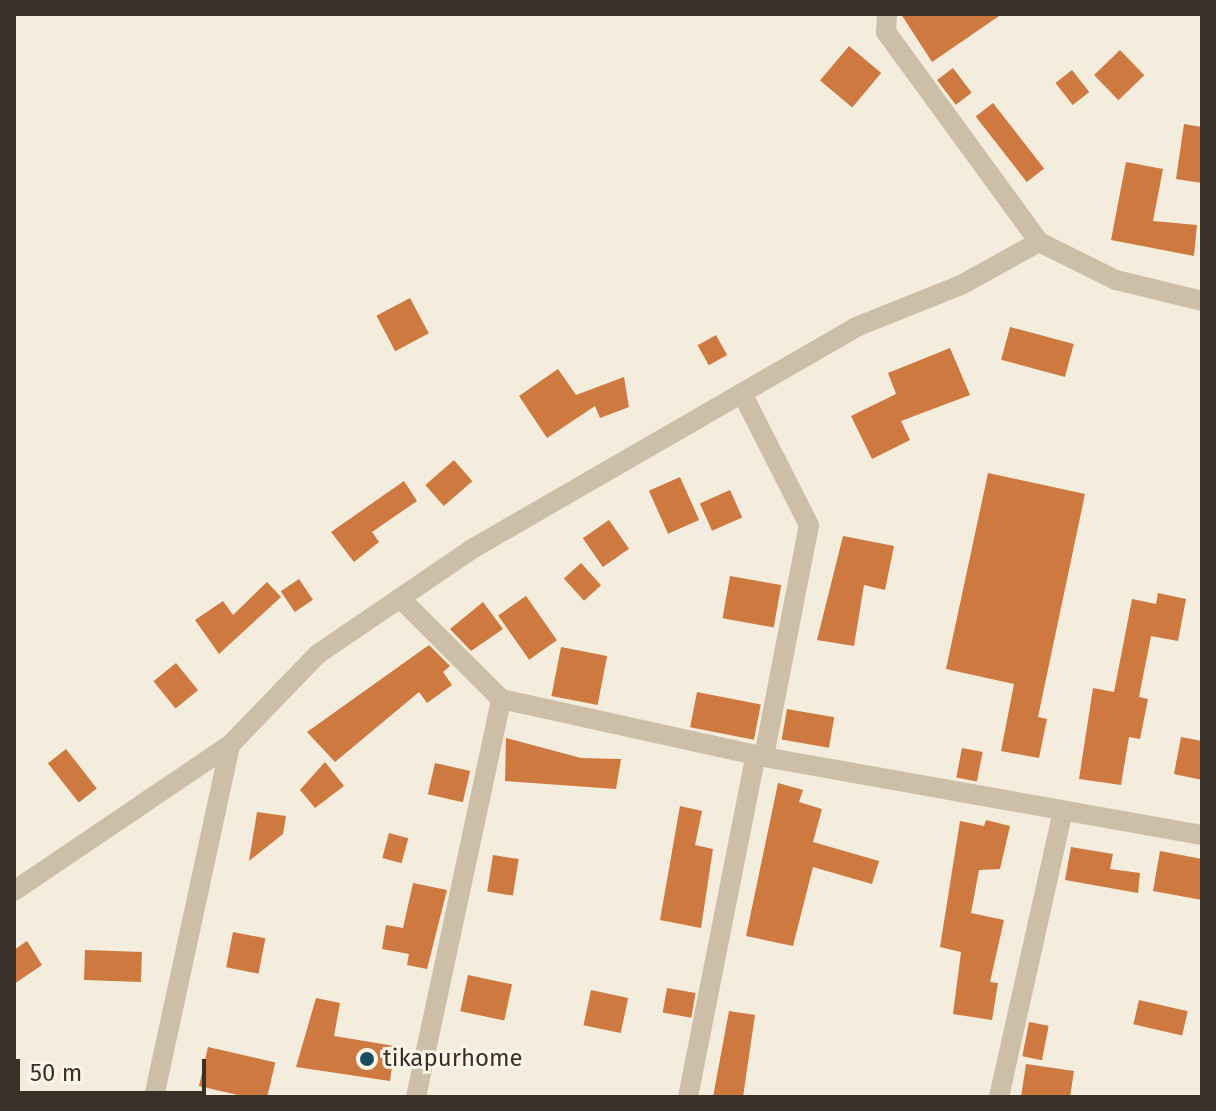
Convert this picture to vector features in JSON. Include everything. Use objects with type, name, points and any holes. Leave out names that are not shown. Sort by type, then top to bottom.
[{"type":"street","points":[[887,14],[886,32],[1039,242],[1116,280],[1202,301]]},
{"type":"street","points":[[14,891],[230,745],[318,654],[472,549],[744,397],[856,327],[961,285],[1039,242]]},
{"type":"street","points":[[688,1097],[809,525],[744,397]]},
{"type":"street","points":[[400,598],[501,699],[760,756],[1202,835]]},
{"type":"street","points":[[416,1097],[501,699]]},
{"type":"street","points":[[154,1097],[230,745]]},
{"type":"street","points":[[999,1097],[1063,811]]},
{"type":"building","points":[[901,14],[1002,14],[932,62]]},
{"type":"building","points":[[849,46],[881,73],[852,107],[820,80]]},
{"type":"building","points":[[1120,50],[1144,75],[1118,100],[1094,75]]},
{"type":"building","points":[[953,68],[972,93],[956,105],[937,80]]},
{"type":"building","points":[[1072,70],[1089,92],[1073,105],[1055,83]]},
{"type":"building","points":[[993,103],[1044,168],[1027,182],[976,117]]},
{"type":"building","points":[[1184,124],[1202,127],[1202,183],[1176,179]]},
{"type":"building","points":[[1126,162],[1163,169],[1153,221],[1197,225],[1194,256],[1111,240]]},
{"type":"building","points":[[410,298],[429,333],[395,351],[376,316]]},
{"type":"building","points":[[1010,327],[1074,344],[1065,377],[1001,360]]},
{"type":"building","points":[[716,335],[727,355],[709,365],[698,345]]},
{"type":"building","points":[[950,348],[970,395],[901,421],[910,440],[872,459],[851,416],[896,394],[888,373]]},
{"type":"building","points":[[558,369],[576,395],[624,377],[629,407],[600,418],[595,406],[547,438],[519,396]]},
{"type":"building","points":[[454,460],[472,481],[444,506],[425,485]]},
{"type":"building","points":[[988,473],[1085,494],[1038,717],[1047,719],[1039,758],[1001,751],[1014,684],[946,669]]},
{"type":"building","points":[[680,477],[699,520],[668,534],[649,491]]},
{"type":"building","points":[[404,481],[417,501],[372,532],[379,542],[354,562],[331,532]]},
{"type":"building","points":[[730,490],[742,517],[712,531],[700,503]]},
{"type":"building","points":[[609,520],[629,549],[603,567],[583,538]]},
{"type":"building","points":[[843,536],[894,546],[885,590],[864,585],[854,646],[817,640]]},
{"type":"building","points":[[581,563],[601,585],[584,601],[564,578]]},
{"type":"building","points":[[730,576],[781,585],[774,627],[723,618]]},
{"type":"building","points":[[299,579],[313,600],[295,612],[281,591]]},
{"type":"building","points":[[267,582],[281,597],[219,654],[195,620],[223,601],[233,615]]},
{"type":"building","points":[[1158,593],[1186,599],[1178,641],[1151,636],[1139,697],[1148,699],[1140,739],[1129,737],[1121,785],[1079,779],[1093,688],[1114,692],[1132,599],[1156,604]]},
{"type":"building","points":[[526,596],[557,640],[529,660],[498,616]]},
{"type":"building","points":[[483,602],[503,629],[471,651],[450,629]]},
{"type":"building","points":[[429,645],[450,666],[443,672],[452,685],[427,703],[419,692],[335,762],[307,732]]},
{"type":"building","points":[[561,647],[607,656],[598,705],[551,696]]},
{"type":"building","points":[[176,663],[198,690],[175,708],[153,681]]},
{"type":"building","points":[[697,692],[761,704],[754,740],[690,727]]},
{"type":"building","points":[[787,709],[834,717],[829,748],[782,740]]},
{"type":"building","points":[[1181,737],[1202,741],[1202,780],[1174,774]]},
{"type":"building","points":[[506,738],[581,758],[621,759],[616,789],[505,781]]},
{"type":"building","points":[[962,748],[983,752],[977,781],[956,777]]},
{"type":"building","points":[[66,749],[97,788],[79,803],[48,763]]},
{"type":"building","points":[[325,762],[344,786],[315,808],[300,790]]},
{"type":"building","points":[[435,763],[470,771],[463,802],[428,794]]},
{"type":"building","points":[[778,783],[803,790],[799,802],[822,809],[813,842],[879,861],[872,884],[813,867],[793,946],[746,936]]},
{"type":"building","points":[[680,806],[702,811],[695,845],[713,849],[701,928],[660,920]]},
{"type":"building","points":[[257,812],[286,816],[283,834],[249,861]]},
{"type":"building","points":[[986,820],[1010,826],[1000,869],[979,870],[971,913],[1004,920],[990,982],[998,983],[992,1020],[953,1014],[961,952],[940,947],[960,821],[984,826]]},
{"type":"building","points":[[389,833],[408,838],[402,863],[382,858]]},
{"type":"building","points":[[1071,847],[1113,854],[1110,869],[1140,873],[1138,893],[1065,880]]},
{"type":"building","points":[[1160,851],[1202,859],[1202,900],[1153,891]]},
{"type":"building","points":[[493,855],[519,859],[513,896],[487,892]]},
{"type":"building","points":[[413,883],[447,890],[427,969],[407,965],[409,954],[382,949],[386,925],[403,928]]},
{"type":"building","points":[[233,932],[265,938],[259,974],[226,967]]},
{"type":"building","points":[[27,941],[42,965],[14,984],[14,950]]},
{"type":"building","points":[[85,950],[142,952],[141,982],[84,980]]},
{"type":"building","points":[[468,975],[512,984],[504,1021],[460,1011]]},
{"type":"building","points":[[667,988],[696,993],[691,1018],[663,1013]]},
{"type":"building","points":[[591,990],[628,998],[621,1033],[584,1025]]},
{"type":"building","points":[[316,998],[340,1003],[334,1036],[395,1046],[390,1081],[296,1067]]},
{"type":"building","points":[[1139,1000],[1188,1011],[1182,1036],[1133,1024]]},
{"type":"building","points":[[729,1011],[755,1015],[743,1097],[713,1097]]},
{"type":"building","points":[[1029,1022],[1049,1026],[1042,1060],[1022,1056]]},
{"type":"building","points":[[208,1047],[275,1063],[267,1097],[247,1097],[199,1086]]},
{"type":"building","points":[[1026,1064],[1074,1071],[1070,1097],[1021,1097]]},
{"type":"place","name":"tikapurhome","points":[[367,1059]]}]
